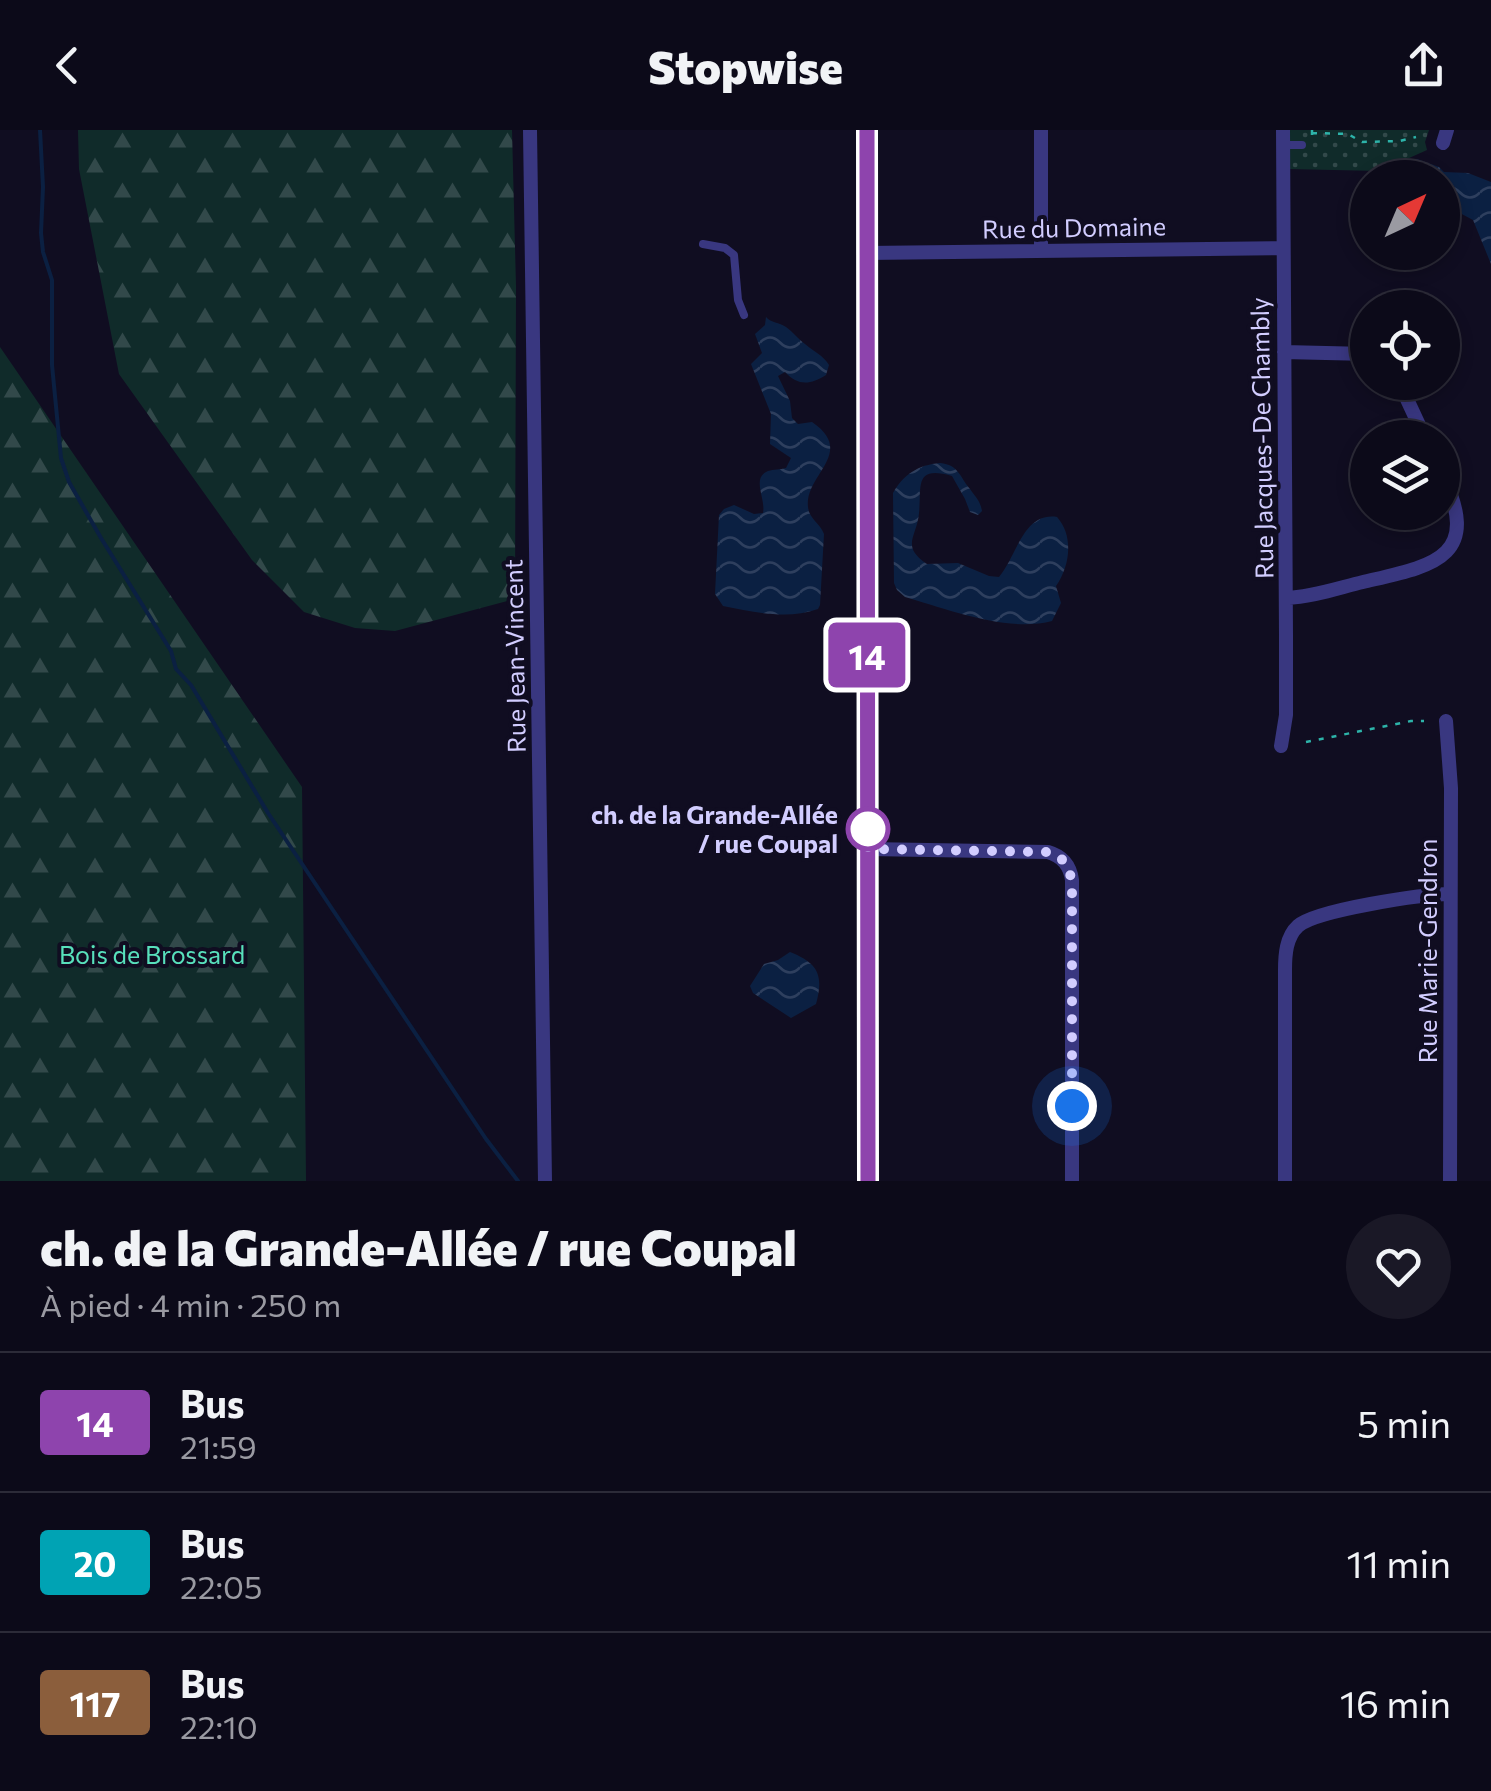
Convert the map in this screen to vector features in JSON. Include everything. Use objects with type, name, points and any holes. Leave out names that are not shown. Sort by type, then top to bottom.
[{"type":"street","name":"Rue Jean-Vincent","points":[[530,130],[545,1181]]},
{"type":"street","points":[[867,130],[868,1181]]},
{"type":"street","points":[[1040,130],[1041,250]]},
{"type":"street","name":"Rue Jacques-De Chambly","points":[[1281,746],[1286,715],[1283,138]]},
{"type":"street","name":"Rue du Domaine","points":[[866,253],[1283,248]]},
{"type":"street","points":[[1284,352],[1350,354]]},
{"type":"street","points":[[1286,598],[1419,569],[1440,558],[1452,544],[1456,530]]},
{"type":"street","name":"Rue Marie-Gendron","points":[[1446,721],[1450,771],[1450,1181]]},
{"type":"street","points":[[868,849],[1048,852],[1069,867],[1072,1181]]},
{"type":"street","points":[[1285,1181],[1284,970],[1292,934],[1317,917],[1409,897],[1450,894]]},
{"type":"lane","points":[[1283,138],[1302,145]]},
{"type":"lane","points":[[703,244],[725,248],[734,255],[738,300],[744,315]]},
{"type":"path","points":[[1312,133],[1348,134],[1362,142],[1416,137]]},
{"type":"path","points":[[1306,742],[1424,720]]},
{"type":"green space","points":[[78,130],[512,130],[515,599],[395,631],[355,628],[304,612],[252,560],[119,374],[79,169]]},
{"type":"green space","points":[[1288,130],[1429,130],[1427,150],[1405,160],[1350,160],[1350,170],[1288,169]]},
{"type":"green space","name":"Bois de Brossard","points":[[0,347],[302,787],[306,1181],[0,1181]]},
{"type":"water","points":[[1460,173],[1491,182],[1491,264],[1473,220],[1460,213]]},
{"type":"water","points":[[766,317],[786,327],[829,365],[826,375],[815,381],[799,382],[785,372],[778,376],[790,401],[792,418],[798,424],[812,422],[825,433],[830,444],[809,495],[808,507],[824,534],[820,605],[818,609],[794,614],[723,606],[715,594],[719,515],[734,505],[754,514],[763,513],[760,478],[768,471],[786,468],[791,458],[770,444],[771,414],[751,364],[762,353],[755,334],[765,325]]},
{"type":"water","points":[[940,463],[958,472],[982,511],[978,515],[970,512],[952,476],[925,476],[912,541],[914,552],[927,564],[958,563],[999,577],[1028,528],[1045,517],[1057,517],[1066,533],[1068,551],[1056,586],[1061,603],[1052,621],[997,622],[905,597],[897,590],[893,493],[912,472]]},
{"type":"water","points":[[790,952],[813,966],[819,978],[816,1004],[791,1018],[753,993],[750,986],[764,964]]},
{"type":"waterway","points":[[40,130],[41,233],[52,280],[52,365],[61,458],[69,482],[171,651],[176,669],[191,685],[268,813],[518,1181]]},
{"type":"bus line","name":"14","points":[[867,130],[868,1181]]},
{"type":"place","name":"ch. de la Grande-Allée / rue Coupal","points":[[868,829]]},
{"type":"route","points":[[868,829],[868,849],[1048,852],[1069,867],[1072,1106]]}]
